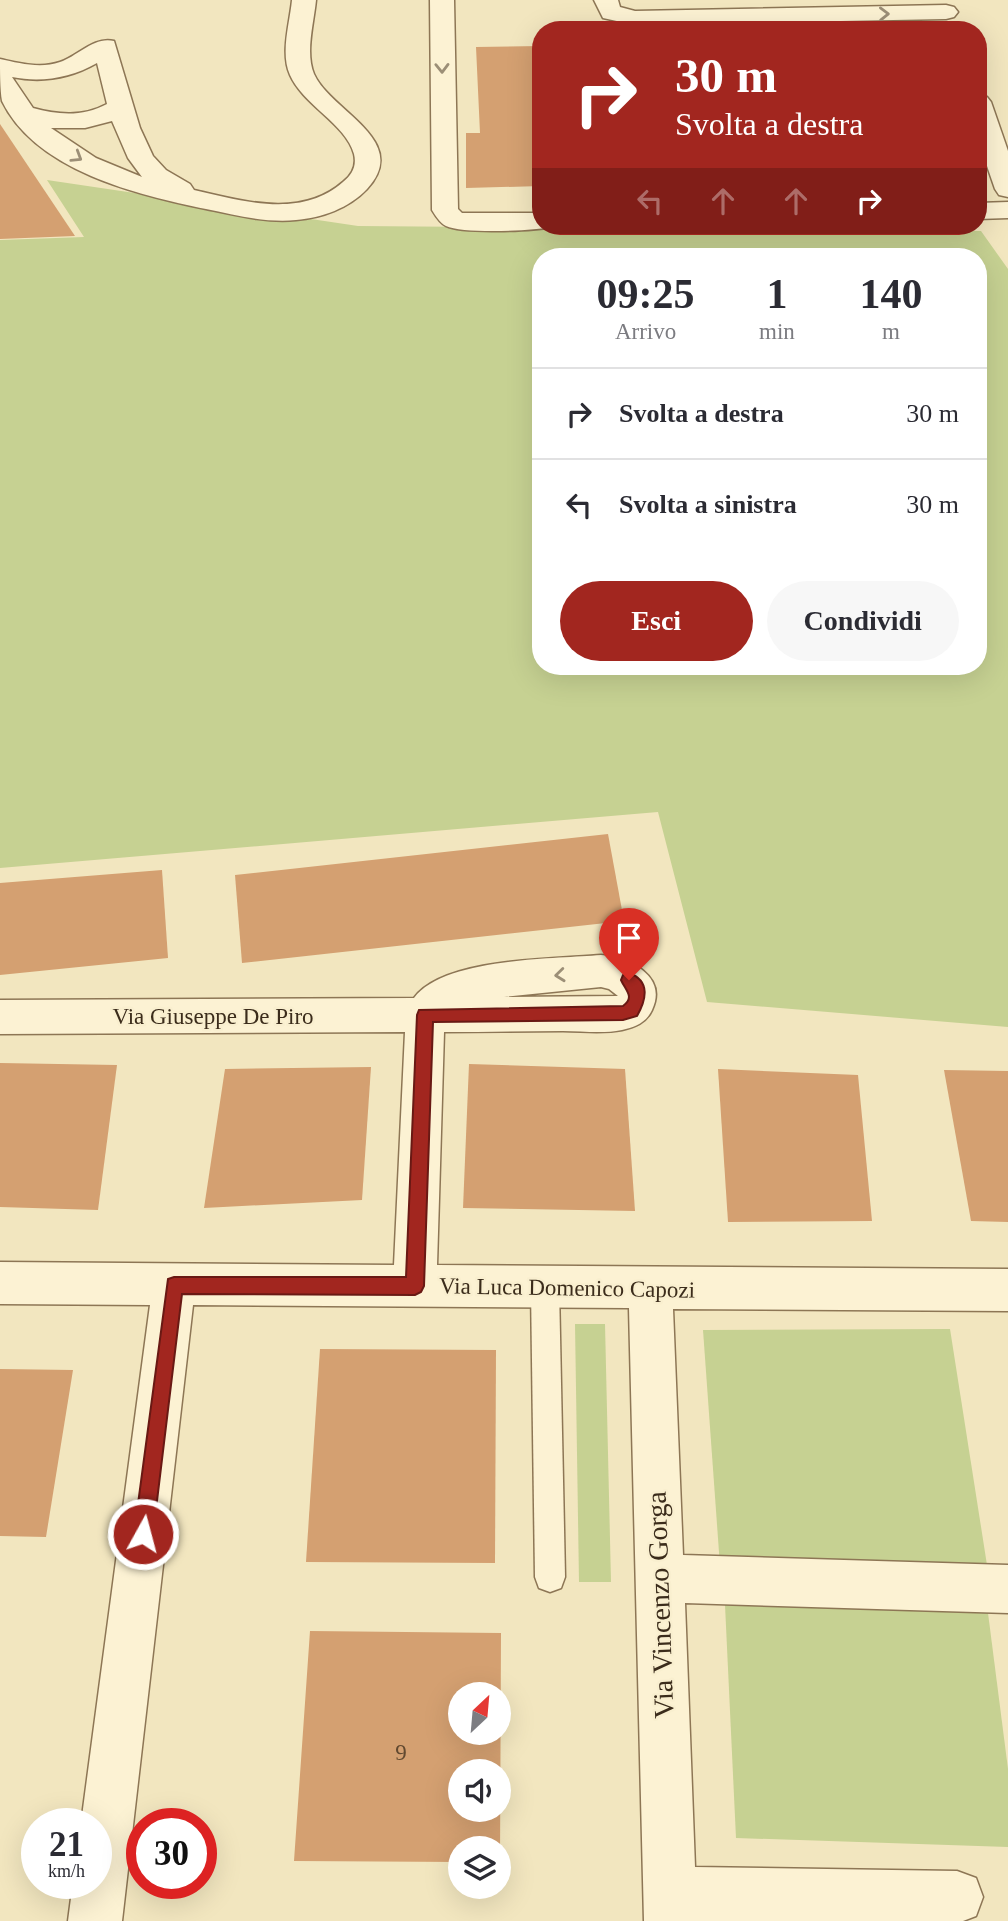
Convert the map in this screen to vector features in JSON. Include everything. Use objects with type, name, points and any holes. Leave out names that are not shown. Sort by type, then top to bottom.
[{"type":"street","points":[[5,72],[25,114],[48,139],[89,164],[143,187],[262,212],[315,209],[340,198],[365,174],[369,163],[367,151],[302,76],[300,59],[304,0]]},
{"type":"street","points":[[442,0],[445,210],[454,220],[532,221]]},
{"type":"street","points":[[606,0],[606,8],[610,12],[635,19],[946,14]]},
{"type":"street","points":[[5,72],[61,71],[90,59],[105,46],[120,104],[141,158],[149,169],[170,184],[202,200]]},
{"type":"street","points":[[5,72],[120,104]]},
{"type":"street","points":[[25,114],[50,121],[79,123],[107,115],[120,104]]},
{"type":"street","points":[[987,128],[1008,189]]},
{"type":"street","points":[[987,211],[1008,210]]},
{"type":"street","name":"Via Giuseppe De Piro","points":[[0,1017],[425,1015],[415,1286]]},
{"type":"street","name":"Via Luca Domenico Capozi","points":[[0,1283],[1008,1290]]},
{"type":"street","points":[[95,1921],[174,1286]]},
{"type":"street","name":"Via Vincenzo Gorga","points":[[650,1289],[671,1907]]},
{"type":"street","points":[[659,1578],[1008,1589]]},
{"type":"street","points":[[671,1907],[957,1896]]},
{"type":"lane","points":[[545,1288],[550,1577]]},
{"type":"green space","points":[[47,180],[358,226],[532,227],[532,235],[984,235],[1008,269],[1008,1027],[707,1002],[658,812],[0,868],[0,240],[84,237]]},
{"type":"green space","points":[[575,1324],[605,1324],[611,1582],[579,1582]]},
{"type":"green space","points":[[950,1329],[987,1565],[720,1566],[703,1330]]},
{"type":"green space","points":[[725,1605],[988,1613],[1008,1769],[1008,1847],[736,1838]]},
{"type":"building","points":[[532,46],[532,186],[466,188],[466,133],[480,133],[476,47]]},
{"type":"building","points":[[0,124],[75,236],[0,239]]},
{"type":"building","points":[[608,834],[624,921],[242,963],[235,875]]},
{"type":"building","points":[[162,870],[168,958],[0,975],[0,883]]},
{"type":"building","points":[[0,1063],[117,1065],[98,1210],[0,1207]]},
{"type":"building","points":[[469,1064],[625,1069],[635,1211],[463,1208]]},
{"type":"building","points":[[371,1067],[362,1200],[204,1208],[225,1069]]},
{"type":"building","points":[[718,1069],[858,1075],[872,1221],[728,1222]]},
{"type":"building","points":[[944,1070],[1008,1071],[1008,1222],[971,1221]]},
{"type":"building","points":[[320,1349],[496,1350],[495,1563],[306,1562]]},
{"type":"building","points":[[0,1369],[73,1370],[46,1537],[0,1536]]},
{"type":"building","points":[[310,1631],[501,1633],[501,1682],[448,1682],[448,1745],[501,1745],[500,1759],[448,1759],[448,1822],[500,1822],[500,1836],[448,1836],[448,1862],[294,1861]]},
{"type":"route","points":[[143,1534],[174,1286],[415,1286],[425,1015],[623,1013],[631,1011],[638,999],[638,991],[629,980]]}]
